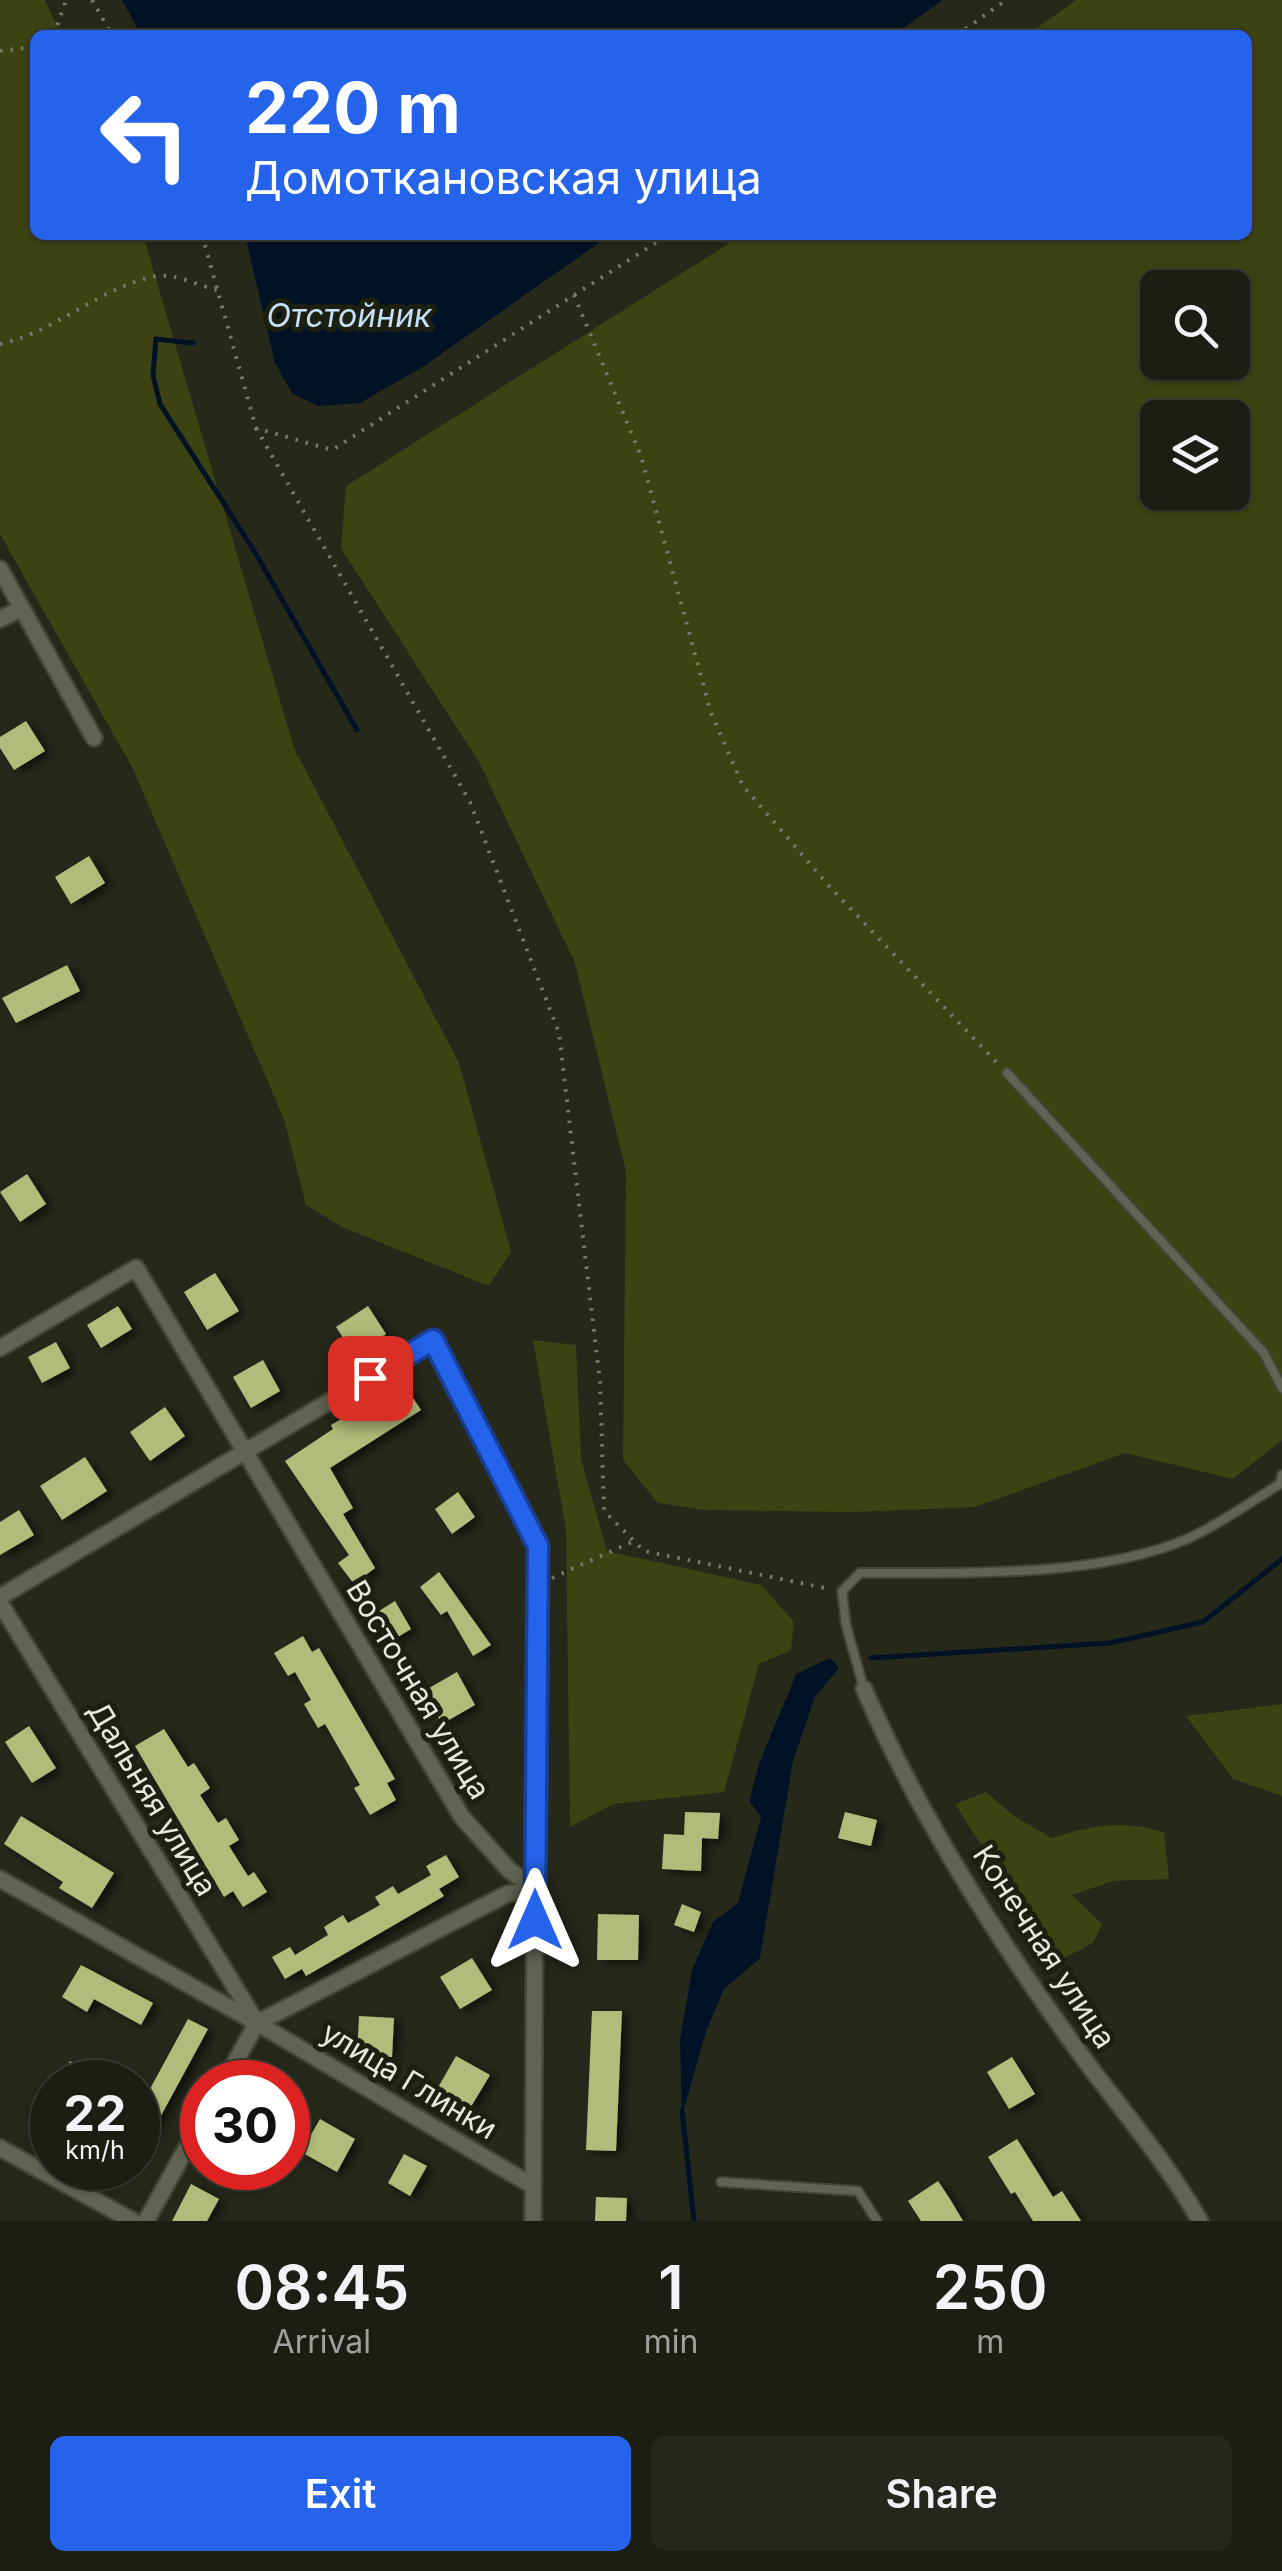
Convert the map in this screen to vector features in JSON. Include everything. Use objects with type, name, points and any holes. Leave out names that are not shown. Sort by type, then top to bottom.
[{"type":"street","points":[[0,568],[94,738]]},
{"type":"street","points":[[0,619],[22,608]]},
{"type":"street","name":"Восточная улица","points":[[0,1348],[136,1268],[462,1817],[509,1870],[535,1889]]},
{"type":"street","points":[[0,1600],[433,1340],[538,1546],[532,2221]]},
{"type":"street","name":"Дальняя улица","points":[[0,1600],[257,2024]]},
{"type":"street","name":"Конечная улица","points":[[864,1689],[888,1742],[963,1877],[1074,2046],[1184,2192],[1200,2221]]},
{"type":"street","name":"улица Глинки","points":[[0,1879],[533,2186]]},
{"type":"street","name":"улица Глинки","points":[[257,2024],[507,1894],[535,1889]]},
{"type":"street","points":[[237,2060],[257,2024]]},
{"type":"street","points":[[0,2148],[133,2221]]},
{"type":"street","points":[[146,2221],[180,2160]]},
{"type":"lane","points":[[1006,1073],[1264,1353],[1282,1388]]},
{"type":"lane","points":[[864,1689],[846,1625],[842,1591],[860,1573],[1006,1572],[1087,1564],[1186,1539],[1280,1484],[1282,1474]]},
{"type":"lane","points":[[721,2182],[858,2191],[877,2221]]},
{"type":"path","points":[[56,30],[66,0]]},
{"type":"path","points":[[92,0],[109,30]]},
{"type":"path","points":[[964,30],[1006,0]]},
{"type":"path","points":[[0,51],[30,48]]},
{"type":"path","points":[[203,240],[256,428],[470,802],[559,1033],[600,1382],[604,1511],[644,1552],[842,1591]]},
{"type":"path","points":[[256,428],[332,450],[660,240]]},
{"type":"path","points":[[0,344],[40,332],[128,286],[160,275],[217,290]]},
{"type":"path","points":[[574,296],[641,456],[711,712],[743,786],[829,886],[1006,1073]]},
{"type":"path","points":[[557,1578],[634,1541]]},
{"type":"green space","points":[[0,0],[45,0],[59,30],[30,30],[30,240],[144,240],[294,748],[459,1063],[511,1252],[489,1286],[342,1227],[306,1205],[284,1119],[132,767],[0,534]]},
{"type":"green space","points":[[1076,0],[1282,0],[1282,1440],[1233,1479],[1125,1453],[975,1507],[853,1512],[705,1510],[658,1503],[623,1460],[626,1171],[575,963],[480,764],[341,548],[346,486],[734,240],[1252,240],[1252,30],[1034,30]]},
{"type":"green space","points":[[533,1340],[576,1345],[581,1459],[607,1551],[761,1585],[794,1622],[791,1650],[759,1664],[724,1792],[613,1804],[570,1827],[566,1530]]},
{"type":"green space","points":[[1282,1704],[1282,1796],[1233,1779],[1186,1716]]},
{"type":"green space","points":[[986,1792],[1014,1816],[1052,1838],[1108,1825],[1164,1832],[1169,1879],[1113,1881],[1072,1895],[1102,1924],[1093,1943],[1056,1962],[955,1804]]},
{"type":"water","points":[[122,0],[943,0],[900,30],[138,30]]},
{"type":"water","name":"Отстойник","points":[[246,240],[603,240],[424,366],[360,403],[318,406],[292,393],[275,363]]},
{"type":"water","points":[[830,1658],[839,1668],[815,1697],[793,1761],[760,1958],[724,1989],[706,2031],[682,2116],[680,2040],[692,1970],[713,1922],[738,1903],[761,1817],[750,1802],[753,1787],[796,1674]]},
{"type":"building","points":[[26,721],[45,751],[14,770],[0,748],[0,737]]},
{"type":"building","points":[[89,856],[105,883],[71,904],[55,877]]},
{"type":"building","points":[[67,965],[80,991],[16,1023],[2,998]]},
{"type":"building","points":[[27,1174],[46,1204],[20,1222],[0,1192]]},
{"type":"building","points":[[215,1273],[239,1311],[207,1330],[184,1292]]},
{"type":"building","points":[[118,1306],[132,1329],[101,1348],[87,1325]]},
{"type":"building","points":[[368,1306],[386,1334],[354,1354],[336,1327]]},
{"type":"building","points":[[56,1342],[70,1368],[42,1383],[28,1357]]},
{"type":"building","points":[[263,1360],[280,1391],[251,1408],[233,1377]]},
{"type":"building","points":[[403,1383],[421,1410],[330,1468],[353,1508],[343,1514],[375,1568],[354,1584],[338,1563],[349,1555],[285,1461],[333,1429],[331,1425]]},
{"type":"building","points":[[165,1407],[185,1436],[150,1461],[130,1432]]},
{"type":"building","points":[[85,1457],[107,1491],[62,1520],[40,1486]]},
{"type":"building","points":[[458,1492],[475,1517],[452,1534],[435,1509]]},
{"type":"building","points":[[19,1510],[34,1535],[0,1555],[0,1522]]},
{"type":"building","points":[[439,1572],[491,1645],[473,1656],[447,1611],[441,1615],[420,1587]]},
{"type":"building","points":[[395,1601],[411,1629],[388,1643],[371,1616]]},
{"type":"building","points":[[303,1636],[312,1652],[319,1648],[395,1779],[387,1783],[396,1800],[370,1815],[354,1788],[360,1785],[325,1724],[318,1728],[304,1704],[311,1700],[295,1672],[288,1676],[274,1653]]},
{"type":"building","points":[[457,1672],[475,1705],[442,1724],[424,1691]]},
{"type":"building","points":[[29,1726],[56,1768],[32,1783],[5,1742]]},
{"type":"building","points":[[164,1729],[188,1767],[194,1763],[210,1788],[200,1795],[218,1823],[226,1818],[239,1840],[229,1846],[248,1876],[254,1872],[267,1892],[243,1907],[233,1891],[224,1897],[135,1746]]},
{"type":"building","points":[[685,1812],[720,1813],[718,1839],[702,1838],[701,1871],[662,1869],[664,1834],[684,1835]]},
{"type":"building","points":[[845,1812],[877,1820],[871,1846],[838,1838]]},
{"type":"building","points":[[21,1816],[114,1873],[92,1908],[59,1888],[63,1882],[4,1844]]},
{"type":"building","points":[[446,1855],[459,1877],[439,1889],[444,1896],[306,1976],[302,1969],[285,1979],[272,1957],[290,1947],[295,1955],[328,1935],[324,1927],[343,1915],[348,1923],[380,1905],[375,1897],[393,1886],[398,1894],[431,1875],[426,1866]]},
{"type":"building","points":[[682,1904],[701,1912],[694,1932],[674,1925]]},
{"type":"building","points":[[598,1914],[639,1915],[638,1960],[597,1960]]},
{"type":"building","points":[[472,1958],[492,1990],[460,2009],[440,1977]]},
{"type":"building","points":[[81,1965],[153,2003],[141,2025],[94,1999],[87,2012],[62,1997]]},
{"type":"building","points":[[592,2011],[622,2011],[616,2151],[586,2150]]},
{"type":"building","points":[[359,2016],[394,2018],[392,2057],[357,2055]]},
{"type":"building","points":[[188,2019],[208,2029],[191,2060],[180,2060],[180,2081],[160,2117],[160,2071]]},
{"type":"building","points":[[456,2056],[490,2075],[469,2110],[436,2091]]},
{"type":"building","points":[[1012,2057],[1035,2094],[1009,2109],[987,2072]]},
{"type":"building","points":[[320,2119],[355,2139],[337,2172],[310,2157],[310,2136]]},
{"type":"building","points":[[1017,2139],[1053,2197],[1062,2191],[1081,2221],[1033,2221],[1015,2192],[1011,2194],[988,2157]]},
{"type":"building","points":[[404,2154],[427,2166],[410,2196],[388,2183]]},
{"type":"building","points":[[938,2181],[963,2221],[921,2221],[908,2201]]},
{"type":"building","points":[[188,2190],[202,2190],[219,2199],[207,2221],[172,2221]]},
{"type":"building","points":[[596,2197],[627,2198],[626,2221],[595,2221]]},
{"type":"waterway","points":[[193,343],[156,339],[153,375],[160,404],[253,549],[357,730]]},
{"type":"waterway","points":[[871,1658],[1110,1643],[1203,1622],[1282,1559]]},
{"type":"waterway","points":[[682,2110],[694,2221]]},
{"type":"route","points":[[370,1378],[433,1340],[538,1546],[535,1920]]}]
